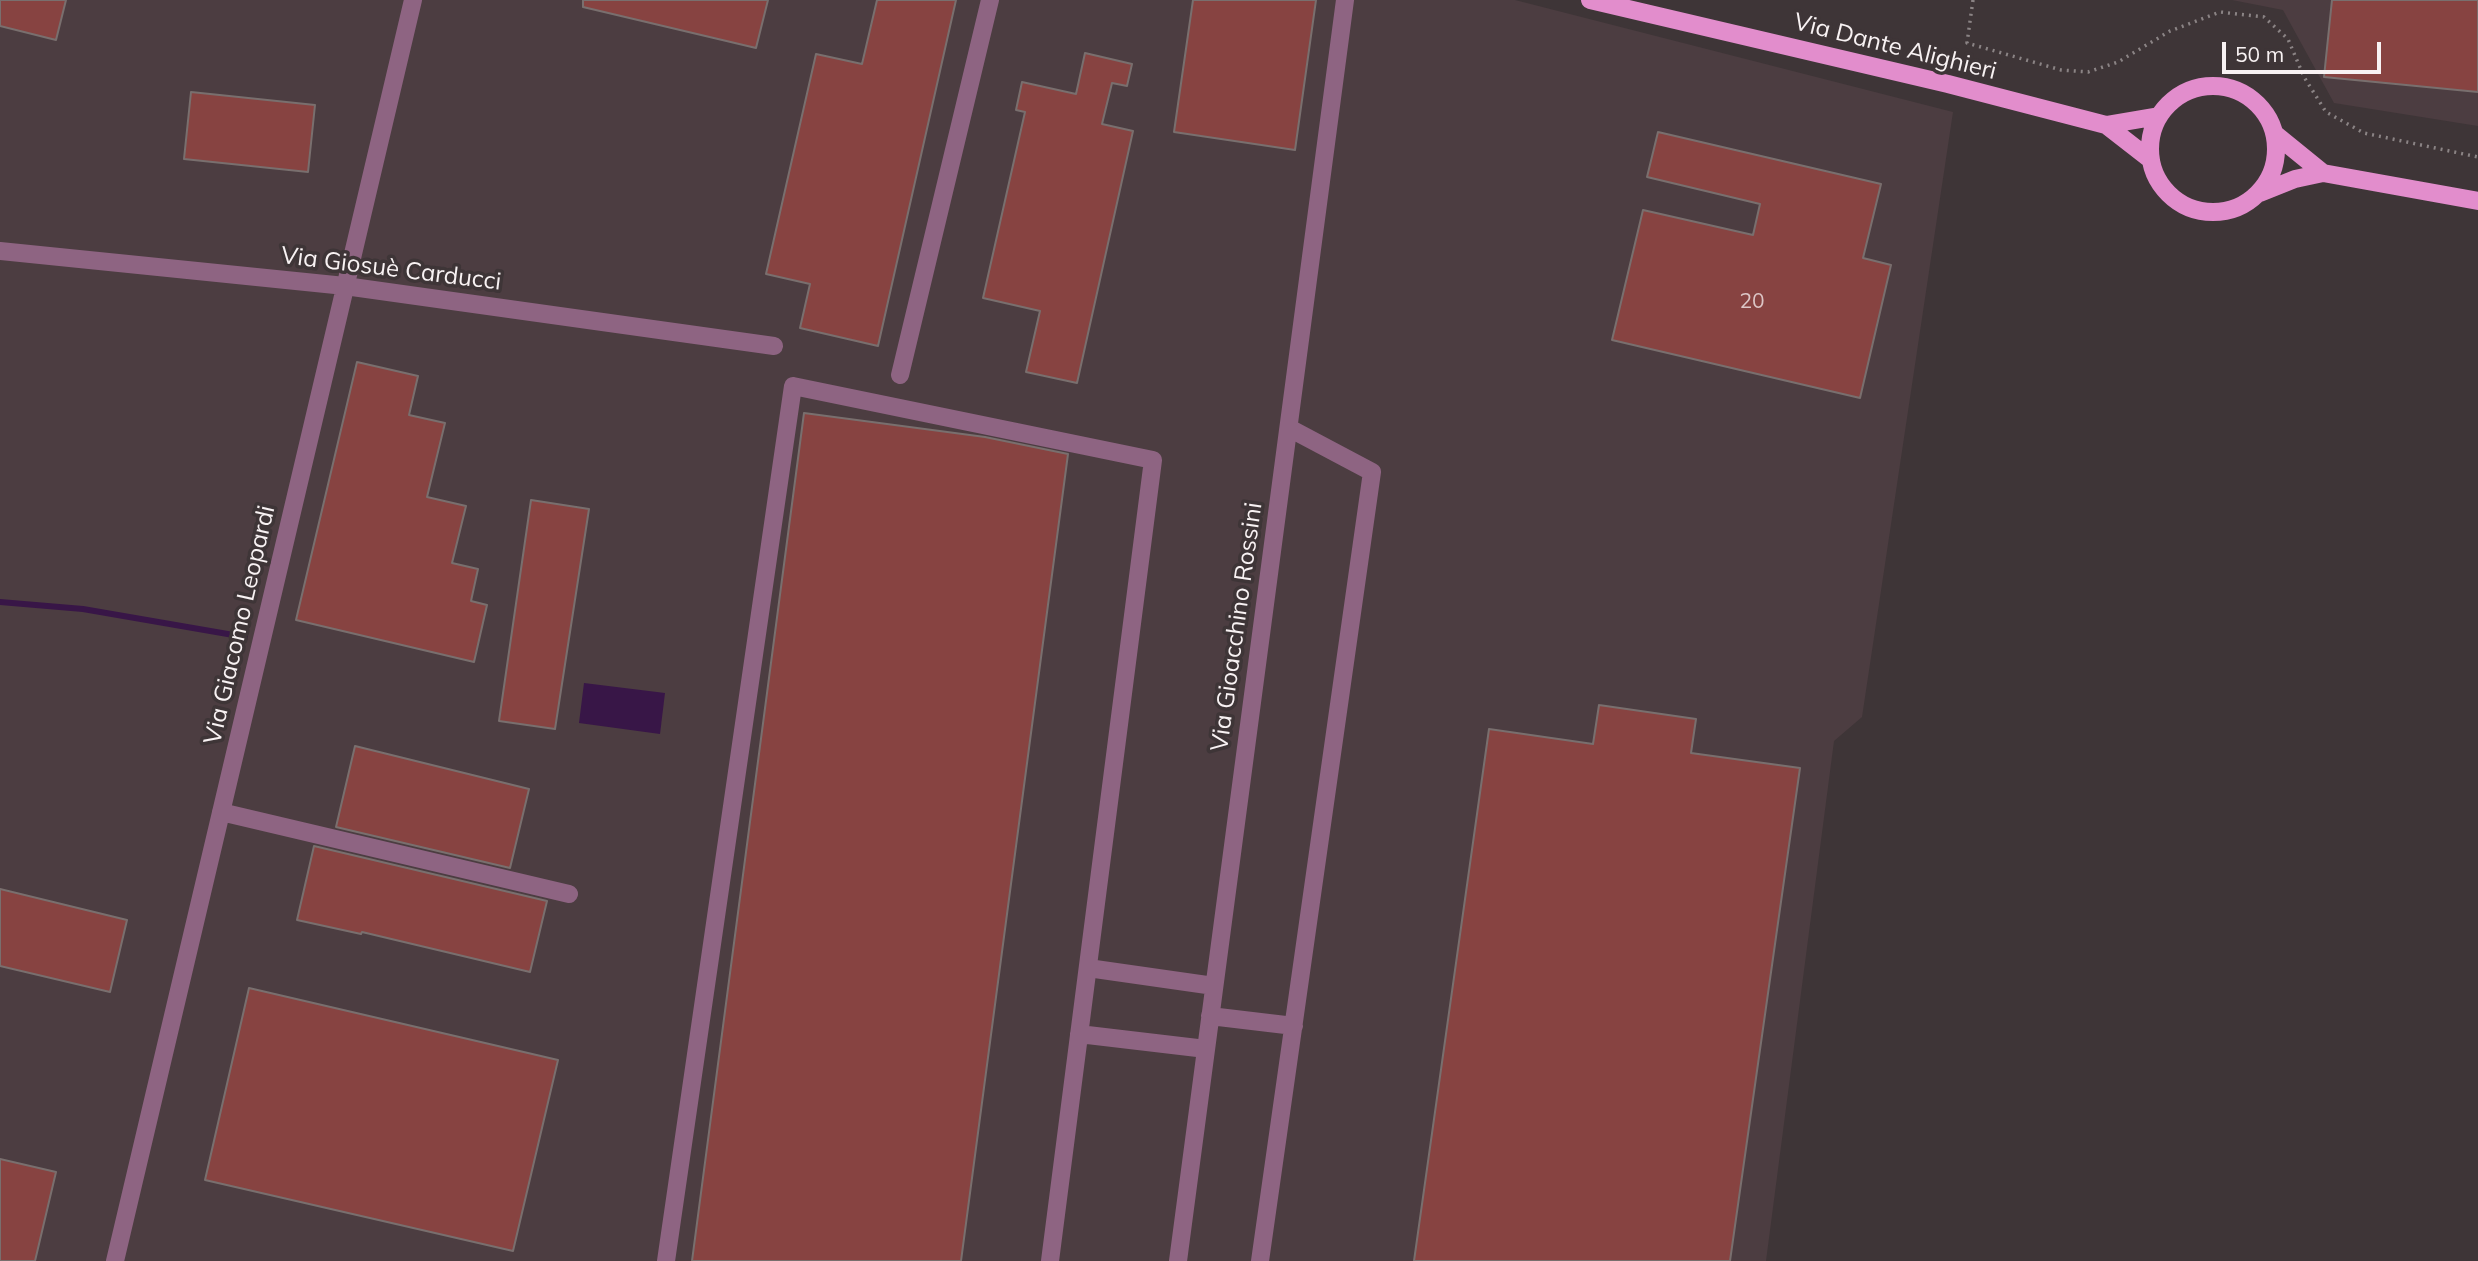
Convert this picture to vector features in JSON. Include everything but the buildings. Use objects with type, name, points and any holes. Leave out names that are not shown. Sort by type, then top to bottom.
[{"type":"main road","name":"Via Dante Alighieri","points":[[1591,0],[1948,84],[2106,125],[2151,160]]},
{"type":"main road","points":[[2206,86],[2227,87],[2255,100],[2270,120],[2275,134],[2277,151],[2268,182],[2248,202],[2224,212],[2211,213],[2190,208],[2174,199],[2161,185],[2151,160],[2150,143],[2159,116],[2184,92],[2206,86]]},
{"type":"main road","name":"Via Dante Alighieri","points":[[2106,125],[2159,116]]},
{"type":"main road","points":[[2275,134],[2323,173]]},
{"type":"main road","points":[[2258,194],[2295,179],[2323,173],[2478,201]]},
{"type":"street","name":"Via Giacomo Leopardi","points":[[115,1261],[414,0]]},
{"type":"street","points":[[900,374],[990,0]]},
{"type":"street","name":"Via Gioacchino Rossini","points":[[1178,1261],[1345,0]]},
{"type":"street","name":"Via Giosuè Carducci","points":[[0,251],[345,286],[774,346]]},
{"type":"street","points":[[666,1261],[793,387],[1153,460],[1050,1261]]},
{"type":"street","points":[[1260,1261],[1372,472],[1289,428]]},
{"type":"street","points":[[221,812],[569,894]]},
{"type":"street","points":[[1088,968],[1214,986]]},
{"type":"street","points":[[1210,1016],[1294,1026]]},
{"type":"street","points":[[1079,1034],[1206,1049]]},
{"type":"path","points":[[1973,0],[1967,43],[2061,70],[2088,72],[2118,62],[2170,31],[2220,12],[2264,17],[2288,40],[2304,77],[2326,111],[2364,133],[2478,157]]},
{"type":"shaded area","points":[[0,0],[1515,0],[1953,112],[1862,717],[1834,741],[1766,1261],[0,1261]]},
{"type":"shaded area","points":[[2232,0],[2478,0],[2478,126],[2334,103],[2283,10]]},
{"type":"shaded area","points":[[584,683],[665,693],[660,734],[579,723]]},
{"type":"waterway","points":[[0,602],[83,609],[245,637]]}]
